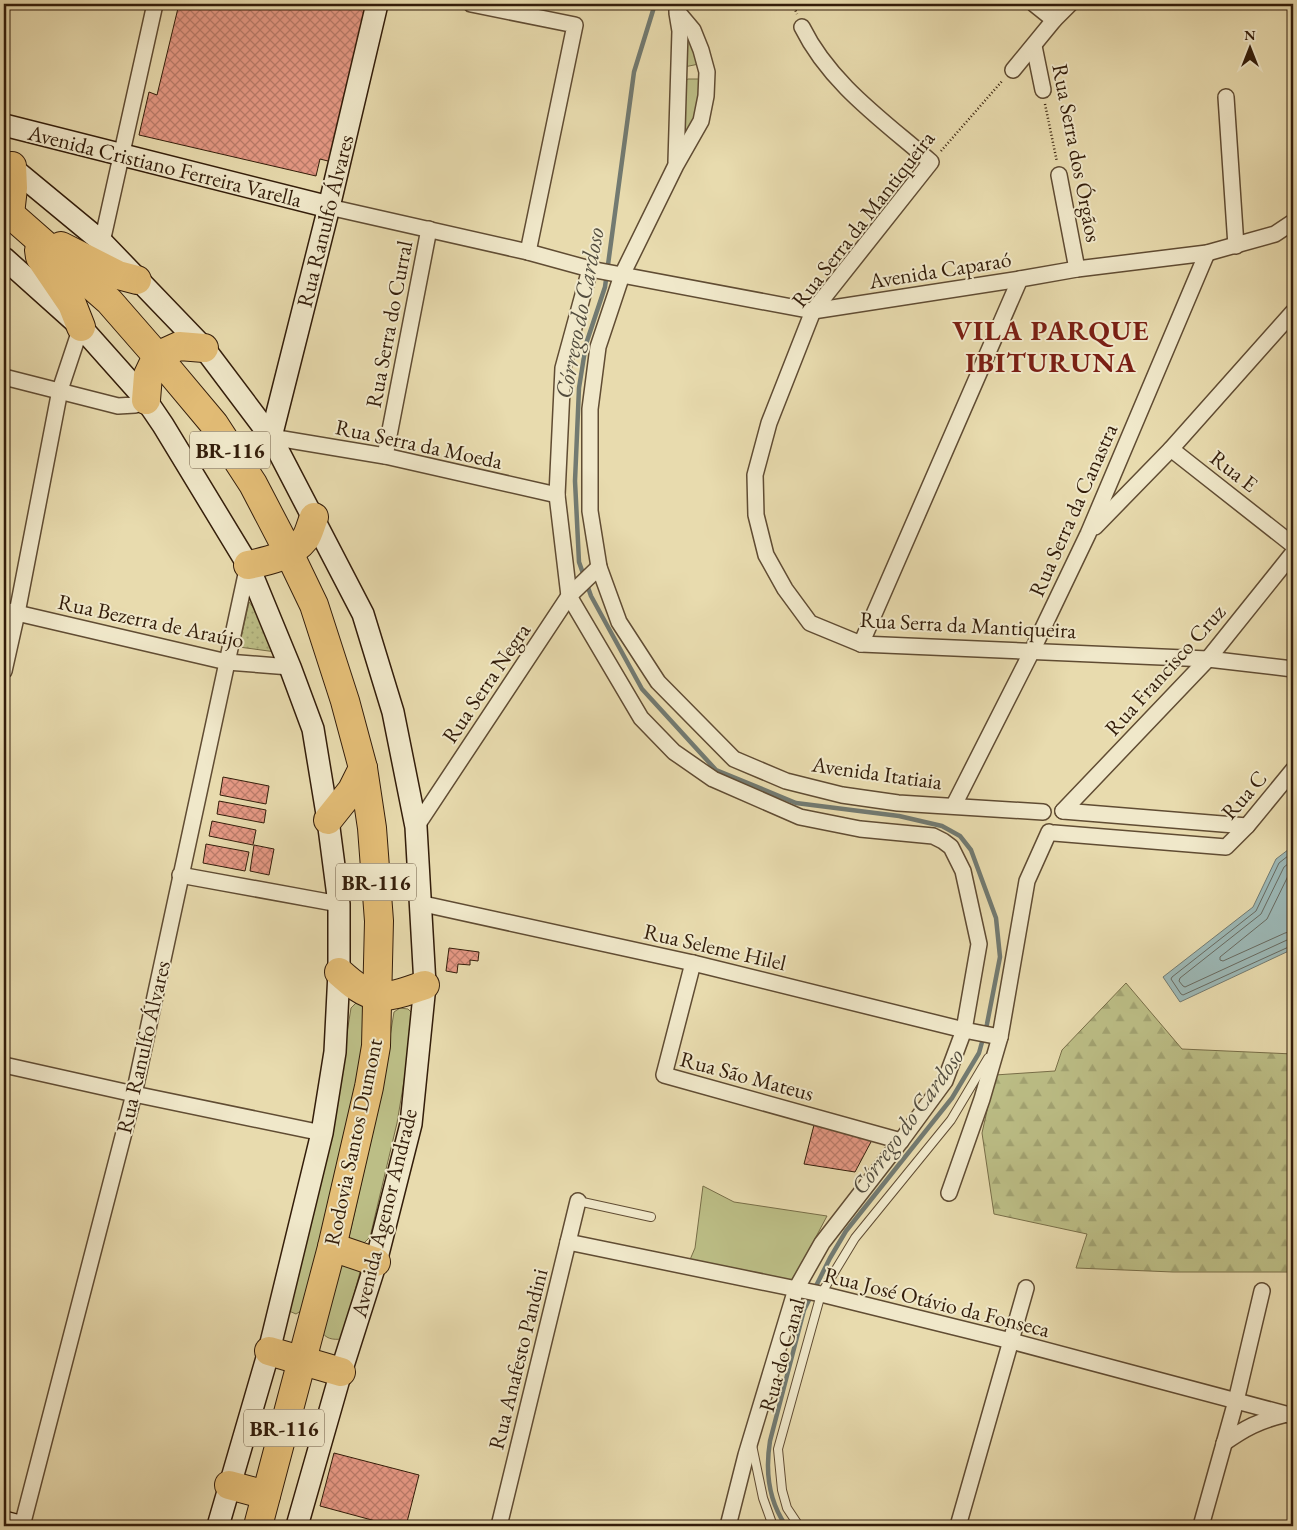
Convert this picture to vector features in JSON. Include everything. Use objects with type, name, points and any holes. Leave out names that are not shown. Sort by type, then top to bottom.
[{"type":"highway","points":[[6,214],[13,188],[8,164]]},
{"type":"highway","name":"Rodovia Santos Dumont","points":[[6,214],[37,238],[109,301],[158,356],[214,424],[253,484],[314,605],[345,701],[362,768],[372,828],[378,912],[376,1046],[369,1088],[332,1247],[258,1526]]},
{"type":"highway","points":[[81,327],[72,304],[40,257],[37,238],[52,242],[118,275],[137,280]]},
{"type":"highway","points":[[146,400],[148,375],[158,356],[179,346],[204,348]]},
{"type":"highway","points":[[248,565],[289,553],[306,539],[314,517]]},
{"type":"highway","points":[[328,820],[352,790],[362,768]]},
{"type":"highway","points":[[339,972],[355,987],[378,996],[395,994],[425,985]]},
{"type":"highway","points":[[332,1247],[376,1262]]},
{"type":"highway","points":[[269,1351],[341,1372]]},
{"type":"highway","points":[[229,1485],[266,1495]]},
{"type":"main road","name":"Rua Ranulfo Álvares","points":[[271,437],[329,207],[377,4]]},
{"type":"main road","name":"Avenida Cristiano Ferreira Varella","points":[[4,125],[329,207]]},
{"type":"main road","name":"Avenida Agenor Andrade","points":[[8,164],[102,242],[204,348],[271,437],[363,614],[393,712],[416,827],[425,985],[411,1124],[376,1262],[341,1372],[297,1526]]},
{"type":"main road","points":[[4,258],[81,327],[146,400],[248,565],[313,729],[339,904],[339,972],[335,1052],[322,1133],[269,1351],[218,1526]]},
{"type":"main road","points":[[4,1522],[21,1526]]},
{"type":"street","points":[[102,242],[155,4]]},
{"type":"street","points":[[471,4],[575,25],[528,252]]},
{"type":"street","points":[[1034,4],[1054,20]]},
{"type":"street","points":[[1013,70],[1054,20],[1070,4]]},
{"type":"street","points":[[676,7],[680,31],[676,165]]},
{"type":"street","name":"Avenida Itatiaia","points":[[676,7],[693,30],[707,72],[706,96],[701,121],[676,165],[622,275],[598,347],[590,409],[590,511],[598,567],[619,622],[658,682],[734,759],[786,780],[842,795],[898,802],[1043,812],[1050,807],[1055,807],[1063,811],[1247,826]]},
{"type":"street","points":[[802,27],[823,62],[842,84],[931,162]]},
{"type":"street","name":"Rua Serra dos Órgãos","points":[[1034,46],[1043,90]]},
{"type":"street","points":[[1226,97],[1236,246]]},
{"type":"street","name":"Rua Serra da Mantiqueira","points":[[931,162],[813,310],[769,423],[755,475],[756,515],[766,555],[785,589],[810,623],[861,644],[1208,659],[1293,669]]},
{"type":"street","name":"Rua Serra dos Órgãos","points":[[1059,175],[1077,269]]},
{"type":"street","name":"Avenida Cristiano Ferreira Varella","points":[[329,207],[528,252],[590,269]]},
{"type":"street","name":"Avenida Caparaó","points":[[590,269],[813,310],[1020,280],[1077,269],[1207,253],[1275,234],[1293,222]]},
{"type":"street","name":"Rua Serra do Curral","points":[[385,456],[430,229]]},
{"type":"street","name":"Rua Serra da Canastra","points":[[954,806],[1088,534],[1207,253]]},
{"type":"street","points":[[569,596],[557,495],[563,368],[590,269]]},
{"type":"street","points":[[861,644],[1020,280]]},
{"type":"street","points":[[1088,534],[1171,449],[1293,312]]},
{"type":"street","points":[[4,671],[10,611],[60,390],[81,327]]},
{"type":"street","points":[[4,378],[60,390],[118,406],[135,405],[146,400]]},
{"type":"street","name":"Rua Serra da Moeda","points":[[271,437],[385,456],[557,495]]},
{"type":"street","name":"Rua E","points":[[1171,449],[1293,545]]},
{"type":"street","name":"Rua Francisco Cruz","points":[[1063,811],[1208,659],[1293,553]]},
{"type":"street","name":"Rua Ranulfo Álvares","points":[[21,1526],[134,1094],[248,565]]},
{"type":"street","name":"Rua Serra Negra","points":[[416,827],[569,596],[598,567]]},
{"type":"street","name":"Rua do Canal","points":[[569,596],[641,718],[674,752],[713,779],[800,817],[860,829],[933,836],[943,840],[951,847],[963,871],[980,944],[964,1030],[945,1080],[901,1141],[822,1243],[796,1289],[751,1438],[728,1526]]},
{"type":"street","name":"Rua Bezerra de Araújo","points":[[10,611],[227,662],[290,667]]},
{"type":"street","name":"Rua C","points":[[1052,833],[1226,847],[1247,826],[1293,770]]},
{"type":"street","points":[[1043,812],[1041,824],[1046,831],[1052,833],[1061,830],[1066,823],[1063,811]]},
{"type":"street","points":[[949,1193],[982,1099],[1000,1037],[1027,881],[1052,833]]},
{"type":"street","points":[[180,875],[339,904]]},
{"type":"street","name":"Rua Seleme Hilel","points":[[419,903],[693,963],[964,1030],[1000,1037]]},
{"type":"street","name":"Rua São Mateus","points":[[693,963],[664,1075],[901,1141]]},
{"type":"street","points":[[4,1065],[322,1133]]},
{"type":"street","name":"Rua Anafesto Pandini","points":[[499,1526],[578,1201]]},
{"type":"street","name":"Rua José Otávio da Fonseca","points":[[568,1242],[821,1294],[1011,1341],[1289,1415]]},
{"type":"street","points":[[958,1526],[1026,1288]]},
{"type":"street","points":[[1201,1526],[1236,1401],[1262,1291]]},
{"type":"street","points":[[1224,1443],[1245,1428],[1260,1421],[1289,1415]]},
{"type":"lane","name":"Rua do Canal","points":[[799,1526],[787,1508],[782,1490],[778,1449],[821,1294],[854,1238],[952,1120],[1000,1037]]},
{"type":"lane","points":[[578,1201],[651,1217]]},
{"type":"lane","name":"Rua do Canal","points":[[751,1438],[763,1498],[773,1526]]},
{"type":"path","name":"Rua Serra da Mantiqueira","points":[[931,162],[1013,70]]},
{"type":"path","name":"Rua Serra dos Órgãos","points":[[1043,90],[1059,175]]},
{"type":"green space","points":[[687,27],[699,64],[684,67]]},
{"type":"green space","points":[[688,79],[701,79],[698,118],[680,146],[682,82]]},
{"type":"green space","points":[[249,602],[259,615],[276,652],[239,647]]},
{"type":"green space","points":[[1126,983],[1182,1049],[1293,1054],[1293,1272],[1173,1272],[1076,1268],[1087,1234],[994,1214],[982,1133],[995,1075],[1055,1071],[1062,1050]]},
{"type":"green space","points":[[366,1002],[362,1080],[304,1309],[296,1314],[289,1311],[333,1120],[351,1008],[356,1003]]},
{"type":"green space","points":[[400,1008],[408,1009],[413,1014],[413,1027],[397,1123],[370,1237],[364,1243],[353,1243],[349,1237],[379,1105],[394,1012]]},
{"type":"green space","points":[[703,1186],[734,1202],[827,1216],[791,1284],[689,1262],[695,1248]]},
{"type":"green space","points":[[337,1263],[358,1264],[360,1272],[342,1339],[327,1337],[320,1330]]},
{"type":"water","points":[[1293,846],[1293,949],[1180,1002],[1163,977],[1253,907],[1276,859]]},
{"type":"building","points":[[179,4],[369,4],[332,162],[320,159],[316,176],[139,135],[149,92],[157,95]]},
{"type":"building","points":[[223,777],[269,786],[266,804],[220,795]]},
{"type":"building","points":[[219,801],[266,810],[264,823],[217,814]]},
{"type":"building","points":[[212,821],[256,830],[253,845],[209,836]]},
{"type":"building","points":[[206,844],[249,852],[245,871],[203,863]]},
{"type":"building","points":[[254,845],[274,849],[269,875],[250,871]]},
{"type":"building","points":[[449,948],[479,952],[478,961],[470,960],[470,965],[458,964],[457,973],[446,971]]},
{"type":"building","points":[[814,1125],[872,1140],[855,1172],[804,1164]]},
{"type":"building","points":[[334,1453],[419,1475],[406,1526],[394,1526],[320,1506]]},
{"type":"waterway","name":"Córrego do Cardoso","points":[[655,4],[634,72],[605,287],[586,344],[579,388],[575,481],[579,562],[591,596],[642,689],[716,770],[796,803],[899,816],[942,826],[960,836],[971,850],[996,918],[1000,957],[987,1024],[979,1053],[952,1098],[846,1231],[804,1310],[770,1441],[769,1452],[769,1485],[775,1506],[786,1526]]},
{"type":"district","name":"VILA PARQUE IBITURUNA","points":[[1051,346]]}]
